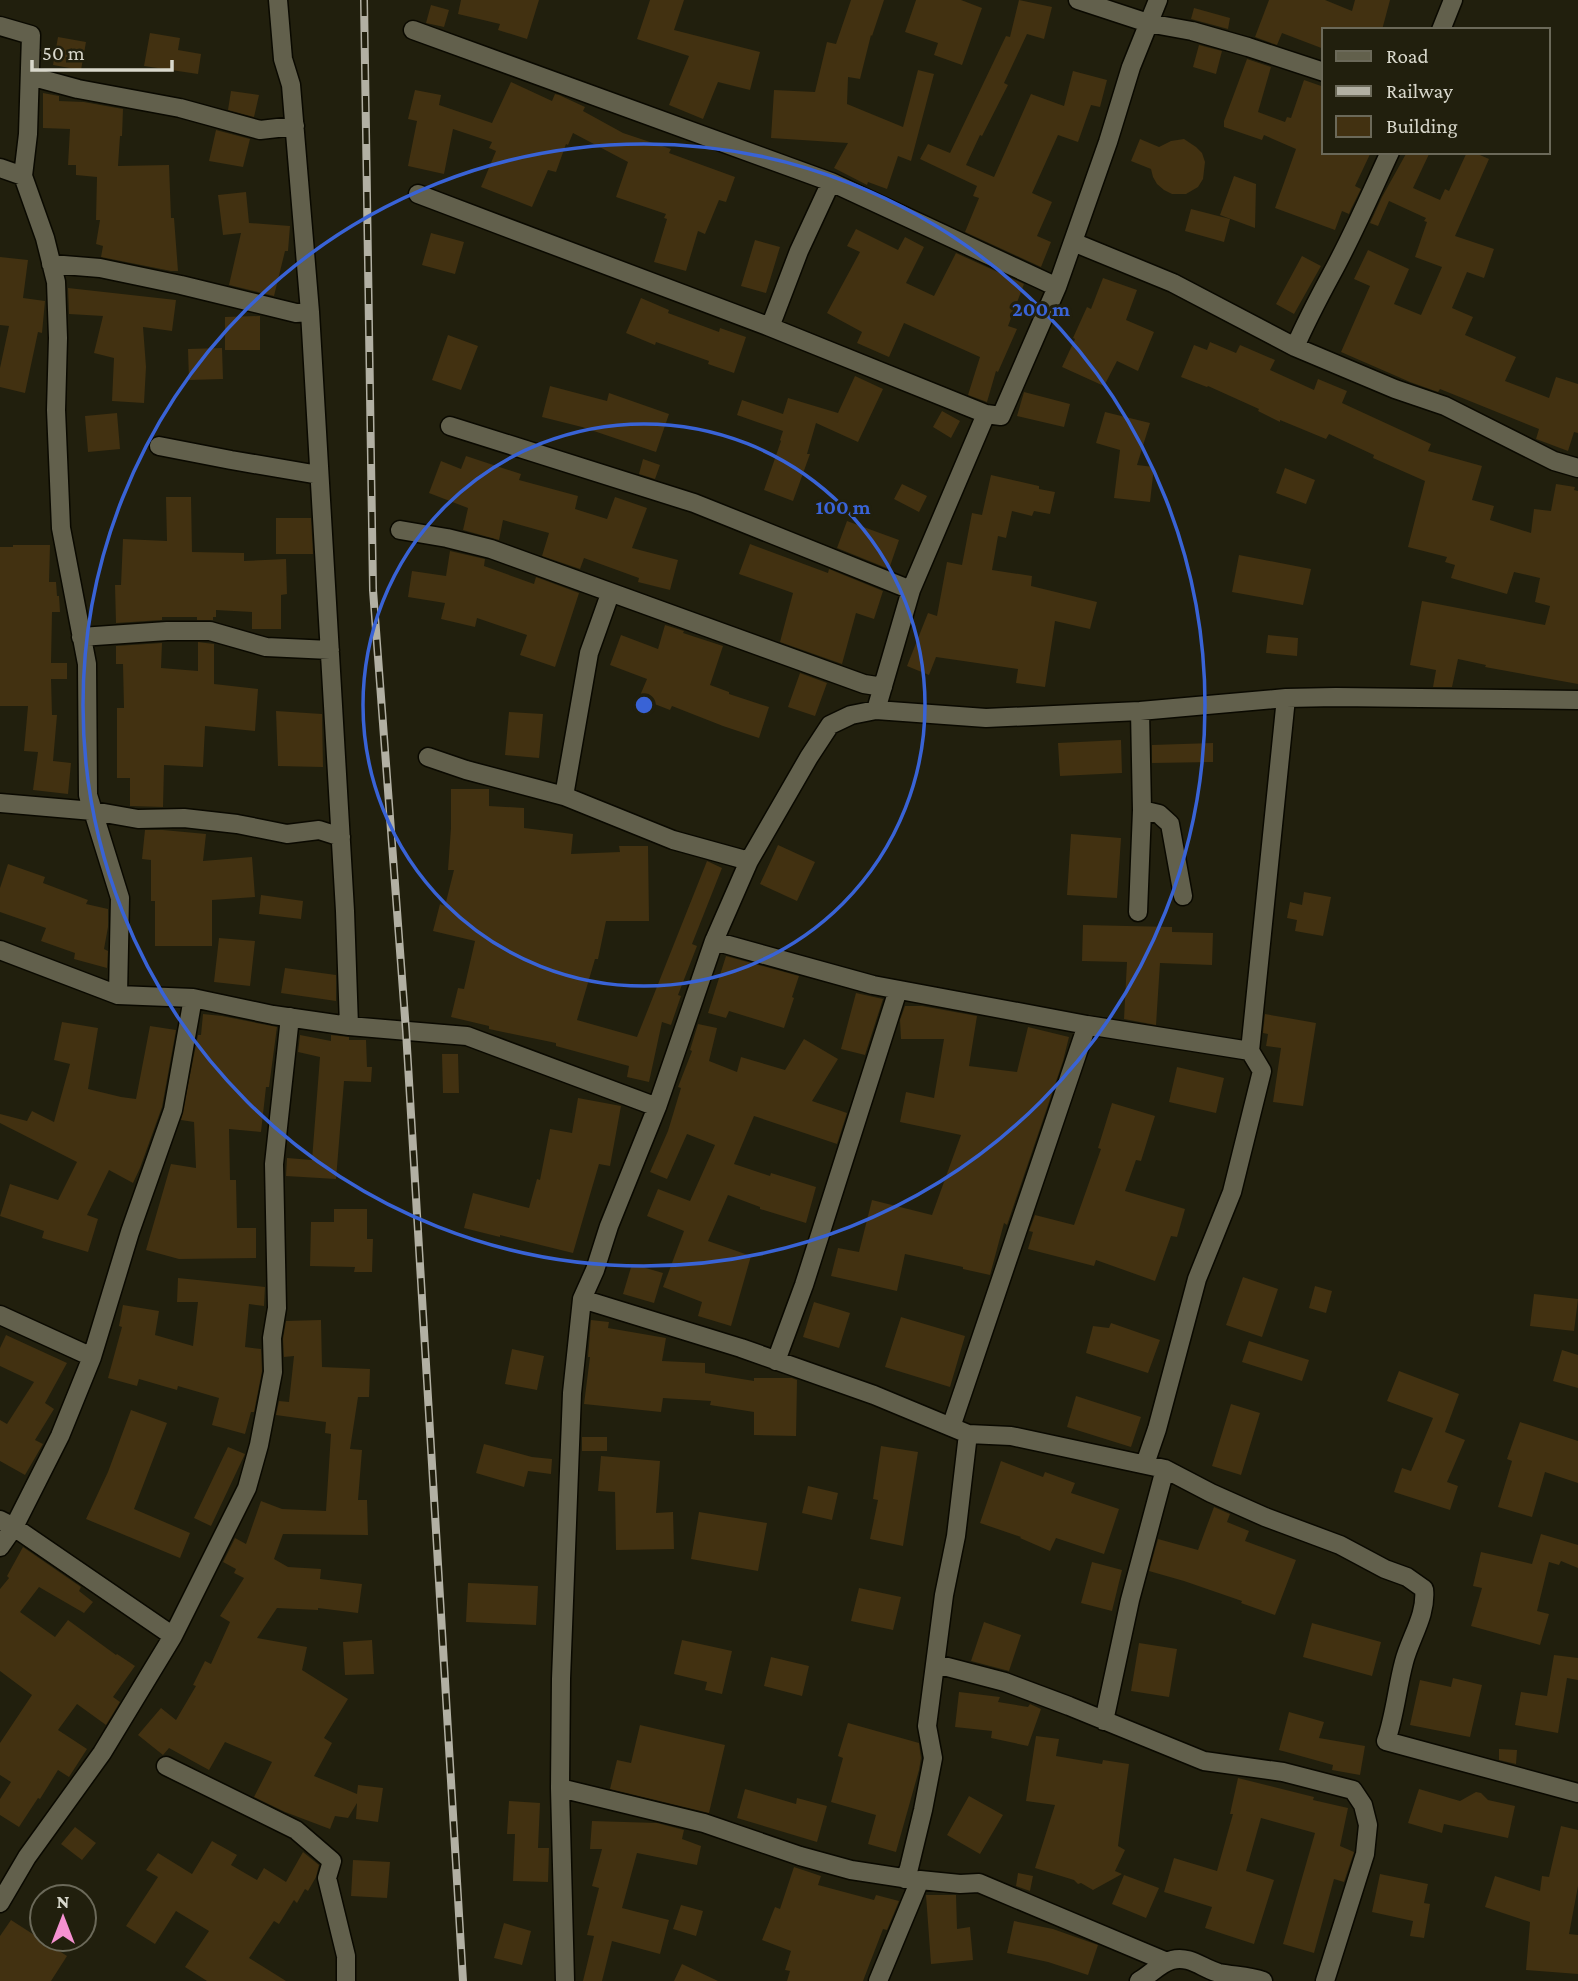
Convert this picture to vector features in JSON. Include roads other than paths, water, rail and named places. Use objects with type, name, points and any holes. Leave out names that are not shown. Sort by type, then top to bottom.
[{"type":"street","points":[[278,0],[283,59],[291,85],[310,312],[341,837],[349,1026]]},
{"type":"street","points":[[1078,0],[1148,23],[1192,31],[1322,71]]},
{"type":"street","points":[[418,194],[770,327],[986,414],[1001,416],[1057,286],[1108,142],[1131,67],[1158,0]]},
{"type":"street","points":[[1442,28],[1453,0]]},
{"type":"street","points":[[0,26],[31,35],[28,134],[23,176],[45,238],[56,282],[56,410],[61,528],[87,664],[88,795],[120,898],[118,995]]},
{"type":"street","points":[[413,30],[831,182],[1057,286]]},
{"type":"street","points":[[30,76],[78,89],[180,108],[260,131],[295,126]]},
{"type":"street","points":[[1295,347],[1321,291],[1362,215],[1389,154]]},
{"type":"street","points":[[0,168],[23,176]]},
{"type":"street","points":[[770,327],[799,251],[831,182]]},
{"type":"street","points":[[1073,242],[1173,283],[1295,347],[1373,380],[1445,406],[1554,461],[1578,468]]},
{"type":"street","points":[[51,264],[100,268],[296,313],[310,312]]},
{"type":"street","points":[[876,710],[911,590],[986,414]]},
{"type":"street","points":[[450,426],[694,503],[911,590]]},
{"type":"street","points":[[159,446],[320,475]]},
{"type":"street","points":[[400,530],[491,549],[864,684],[883,687]]},
{"type":"street","points":[[564,796],[589,653],[611,594]]},
{"type":"street","points":[[81,636],[210,631],[266,647],[330,650]]},
{"type":"street","points":[[1145,1464],[1197,1279],[1232,1192],[1262,1072],[1250,1051],[1286,698]]},
{"type":"street","points":[[565,1981],[559,1788],[561,1679],[572,1393],[582,1299],[657,1107],[714,941],[749,861],[830,725],[851,715],[876,710],[986,718],[1140,711],[1286,698],[1578,700]]},
{"type":"street","points":[[1138,912],[1142,810],[1140,711]]},
{"type":"street","points":[[428,757],[564,796],[673,840],[749,861]]},
{"type":"street","points":[[0,803],[93,811],[138,819],[184,818],[237,824],[287,834],[318,830],[341,837]]},
{"type":"street","points":[[1142,810],[1159,814],[1170,824],[1183,897]]},
{"type":"street","points":[[714,941],[873,985],[1087,1025],[1250,1051]]},
{"type":"street","points":[[0,950],[118,995],[192,998],[273,1015],[349,1026],[467,1036],[657,1107]]},
{"type":"street","points":[[776,1361],[804,1285],[898,990]]},
{"type":"street","points":[[0,1547],[7,1523],[60,1436],[92,1357],[130,1233],[173,1110],[192,998]]},
{"type":"street","points":[[0,1903],[27,1857],[102,1753],[173,1636],[247,1488],[259,1445],[272,1372],[272,1338],[276,1308],[274,1164],[289,1017]]},
{"type":"street","points":[[878,1981],[912,1880],[909,1868],[933,1758],[928,1726],[944,1595],[961,1500],[959,1430],[1087,1025]]},
{"type":"street","points":[[582,1299],[741,1348],[874,1395],[959,1430],[1011,1436],[1165,1469],[1211,1493],[1340,1545],[1385,1569],[1407,1577],[1424,1589],[1425,1599],[1404,1658],[1386,1741],[1578,1793]]},
{"type":"street","points":[[0,1315],[92,1357]]},
{"type":"street","points":[[1104,1720],[1130,1600],[1165,1469]]},
{"type":"street","points":[[7,1523],[173,1636]]},
{"type":"street","points":[[936,1664],[1005,1682],[1204,1761],[1283,1772],[1353,1790],[1363,1805],[1368,1825],[1365,1854],[1325,1981]]},
{"type":"street","points":[[166,1766],[296,1830],[332,1861],[327,1878],[346,1956],[346,1981]]},
{"type":"street","points":[[559,1788],[704,1823],[850,1870],[912,1880],[979,1883],[1167,1962]]},
{"type":"street","points":[[1139,1981],[1175,1959],[1188,1959],[1218,1972],[1263,1981]]},
{"type":"railway","points":[[364,0],[373,590],[406,1031],[463,1981]]}]
